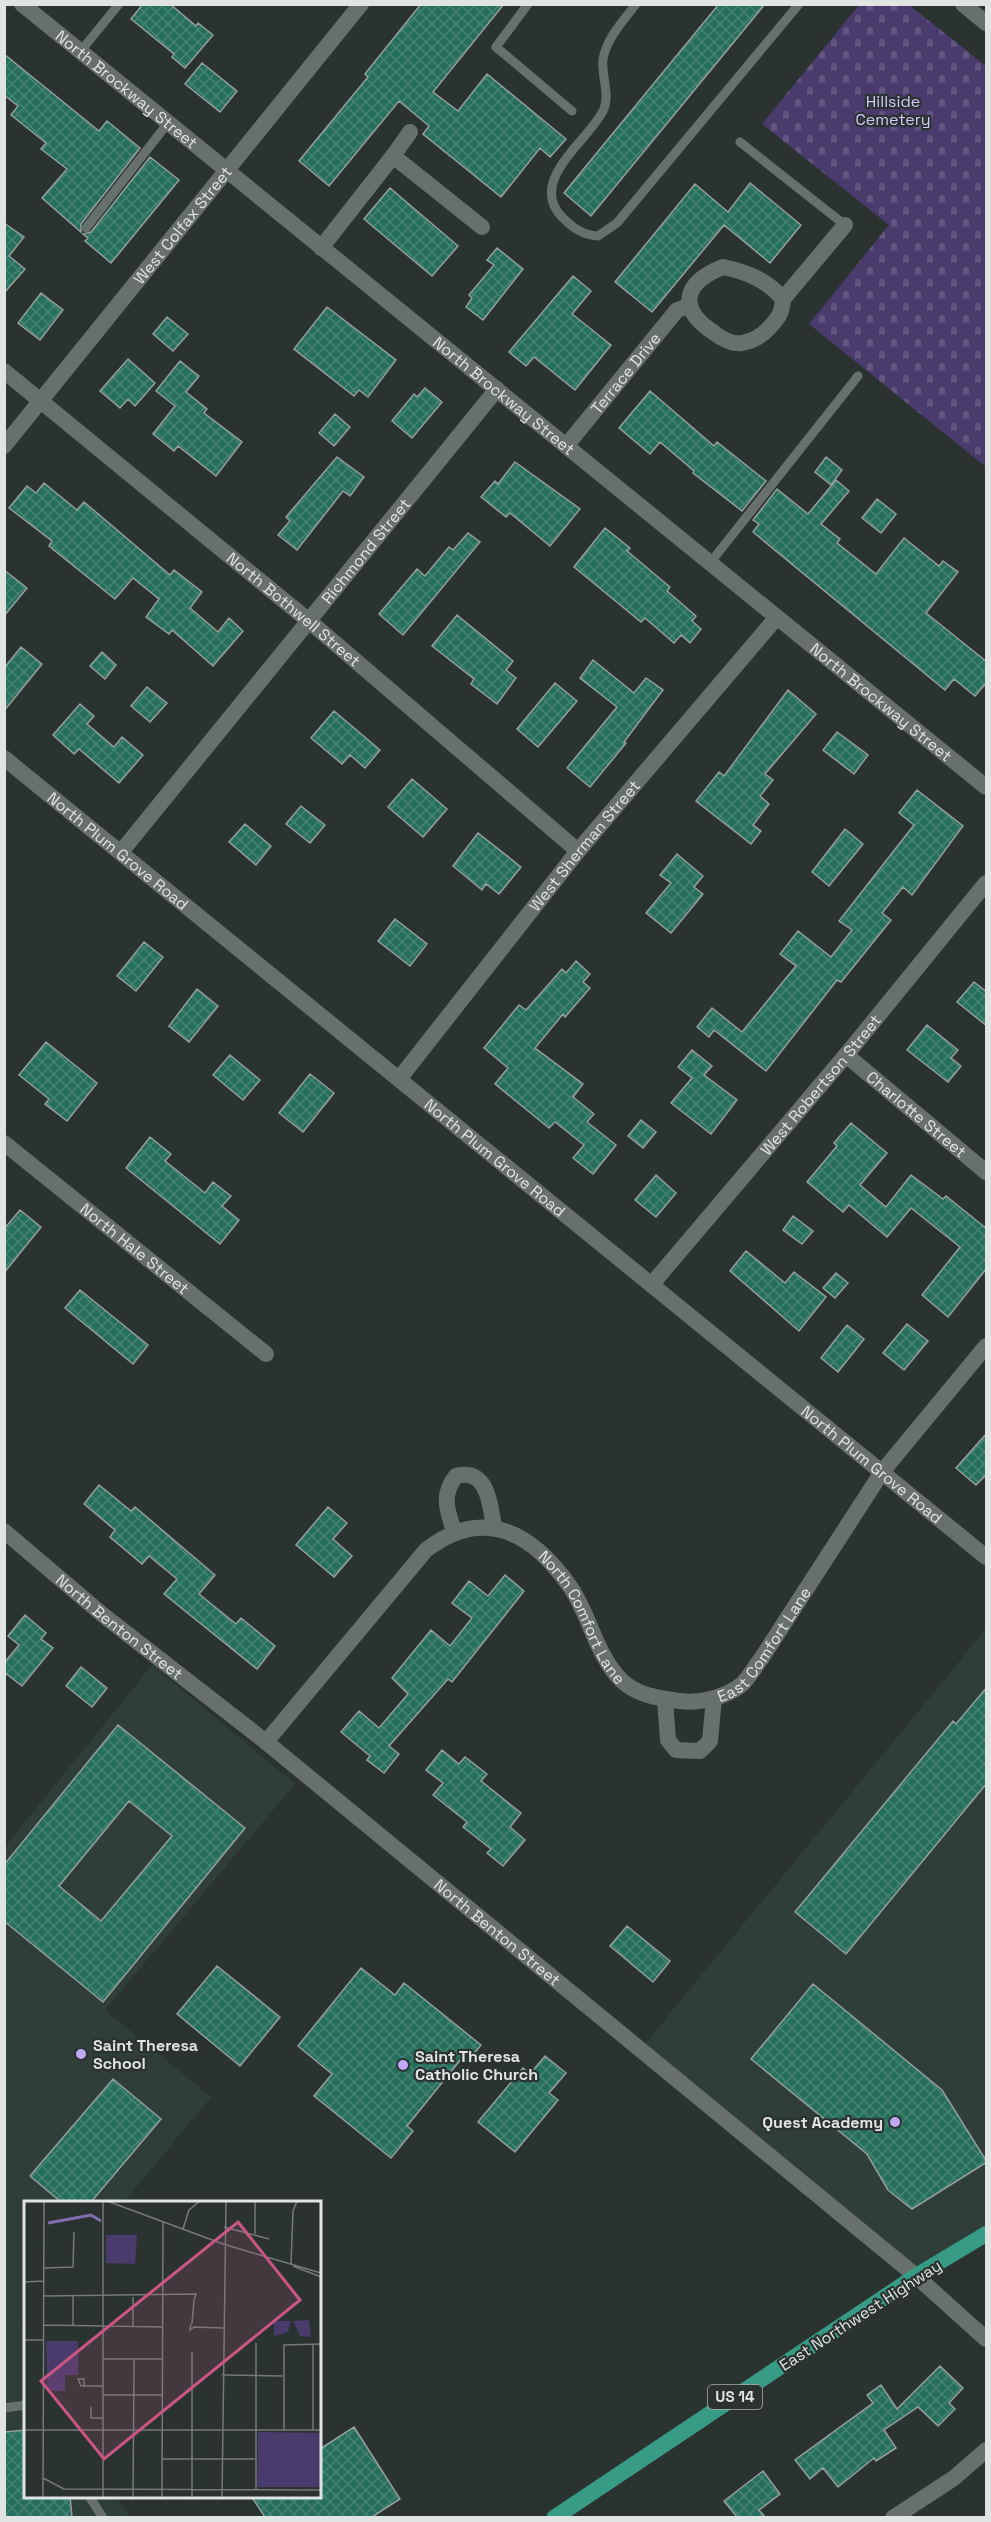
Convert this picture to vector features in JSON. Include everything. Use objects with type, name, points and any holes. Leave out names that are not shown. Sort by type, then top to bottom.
[{"type":"main road","name":"East Northwest Highway","points":[[554,2517],[916,2276],[987,2234]]},
{"type":"street","name":"North Brockway Street","points":[[22,4],[987,787]]},
{"type":"street","name":"West Colfax Street","points":[[4,446],[361,4]]},
{"type":"street","points":[[963,4],[987,23]]},
{"type":"street","points":[[321,248],[410,132]]},
{"type":"street","points":[[393,156],[482,228]]},
{"type":"street","points":[[689,306],[697,321],[721,338],[741,344],[762,336],[782,315],[783,299],[845,225]]},
{"type":"street","name":"Terrace Drive","points":[[566,446],[677,310],[689,306],[689,295],[705,274],[723,267],[746,272],[773,288],[783,299]]},
{"type":"street","name":"North Bothwell Street","points":[[4,371],[309,621],[578,851]]},
{"type":"street","name":"Richmond Street","points":[[121,852],[497,389]]},
{"type":"street","name":"West Sherman Street","points":[[399,1079],[578,851],[777,617]]},
{"type":"street","name":"North Plum Grove Road","points":[[4,758],[987,1557]]},
{"type":"street","name":"West Robertson Street","points":[[652,1284],[846,1055],[987,883]]},
{"type":"street","name":"Charlotte Street","points":[[846,1055],[987,1172]]},
{"type":"street","name":"North Hale Street","points":[[4,1143],[266,1354]]},
{"type":"street","name":"East Comfort Lane","points":[[665,1699],[668,1740],[676,1750],[700,1751],[710,1741],[714,1698],[741,1685],[763,1656],[882,1472],[987,1346]]},
{"type":"street","points":[[266,1742],[426,1550],[454,1531],[445,1494],[456,1476],[465,1474],[476,1477],[484,1485],[494,1527]]},
{"type":"street","name":"North Comfort Lane","points":[[454,1531],[494,1527],[513,1533],[537,1549],[571,1588],[603,1653],[621,1680],[650,1698],[687,1702],[714,1698]]},
{"type":"street","name":"North Benton Street","points":[[4,1531],[104,1615],[266,1742],[916,2276],[987,2339]]},
{"type":"street","points":[[893,2517],[954,2478],[987,2450]]},
{"type":"lane","points":[[80,52],[118,4]]},
{"type":"lane","points":[[528,4],[496,47],[572,111]]},
{"type":"lane","points":[[636,4],[611,38],[603,60],[604,108],[561,164],[553,184],[552,198],[560,215],[586,235],[598,236],[617,223],[799,4]]},
{"type":"lane","points":[[86,228],[168,123]]},
{"type":"lane","points":[[740,142],[845,225]]},
{"type":"lane","points":[[710,563],[858,376]]},
{"type":"lane","points":[[4,2408],[24,2405]]},
{"type":"lane","points":[[89,2498],[96,2517]]},
{"type":"lane","points":[[89,2498],[103,2517]]},
{"type":"shaded area","points":[[986,1629],[986,2234],[916,2276],[640,2050]]},
{"type":"shaded area","name":"Saint Theresa School","points":[[152,1665],[295,1784],[105,2010],[211,2097],[125,2201],[24,2201],[24,2322],[21,2326],[24,2331],[24,2498],[117,2498],[129,2517],[5,2518],[5,1847]]},
{"type":"green space","name":"Hillside Cemetery","points":[[859,5],[909,5],[986,66],[986,467],[809,324],[889,225],[762,124]]},
{"type":"building","points":[[143,4],[170,4],[196,26],[198,23],[213,35],[185,68],[172,57],[174,54],[131,19]]},
{"type":"building","points":[[421,4],[504,4],[433,92],[458,111],[487,74],[566,139],[550,157],[540,148],[501,197],[423,134],[429,126],[399,101],[329,186],[299,161],[368,77],[365,74]]},
{"type":"building","points":[[719,4],[765,4],[591,216],[564,193]]},
{"type":"building","points":[[4,54],[99,131],[107,121],[140,148],[81,224],[81,232],[42,198],[67,169],[41,149],[46,143],[11,115],[18,106],[4,95]]},
{"type":"building","points":[[202,63],[237,91],[220,112],[185,84]]},
{"type":"building","points":[[150,157],[179,180],[111,263],[85,241],[88,238],[83,234],[91,232]]},
{"type":"building","points":[[750,183],[801,225],[770,263],[724,225],[652,312],[615,282],[695,184],[728,212]]},
{"type":"building","points":[[390,188],[458,246],[432,276],[364,219]]},
{"type":"building","points":[[4,223],[24,237],[9,256],[25,269],[4,293]]},
{"type":"building","points":[[497,248],[523,269],[483,320],[466,307],[472,298],[469,295],[494,265],[487,260]]},
{"type":"building","points":[[573,276],[591,291],[572,314],[611,345],[575,390],[534,357],[526,366],[509,352]]},
{"type":"building","points":[[41,293],[63,310],[40,340],[18,323]]},
{"type":"building","points":[[327,307],[396,360],[368,397],[359,390],[354,396],[294,349]]},
{"type":"building","points":[[167,317],[188,334],[173,351],[153,334]]},
{"type":"building","points":[[128,359],[155,383],[135,406],[128,399],[120,408],[100,391]]},
{"type":"building","points":[[180,361],[199,376],[186,392],[207,409],[204,413],[242,442],[216,476],[178,446],[174,451],[153,434],[175,406],[156,391]]},
{"type":"building","points":[[425,388],[442,402],[412,438],[392,421],[414,394],[417,397]]},
{"type":"building","points":[[650,391],[714,446],[717,442],[766,481],[742,511],[693,473],[694,471],[660,442],[650,454],[619,428]]},
{"type":"building","points":[[335,414],[350,427],[334,446],[319,433]]},
{"type":"building","points":[[337,457],[364,477],[350,496],[343,491],[297,550],[278,535],[290,521],[286,517]]},
{"type":"building","points":[[826,457],[842,470],[831,485],[815,472]]},
{"type":"building","points":[[515,462],[580,509],[550,546],[510,513],[506,517],[481,497],[495,481],[498,484]]},
{"type":"building","points":[[836,480],[849,491],[821,524],[840,539],[837,543],[876,574],[904,538],[939,566],[943,561],[958,572],[926,613],[987,662],[987,682],[975,696],[954,679],[945,690],[753,532],[759,524],[753,520],[777,489],[808,514]]},
{"type":"building","points":[[44,483],[77,510],[84,502],[170,575],[174,570],[202,592],[190,608],[218,632],[229,618],[243,631],[213,666],[172,630],[169,634],[146,617],[159,599],[133,578],[115,599],[49,546],[52,541],[9,508],[27,486],[36,493]]},
{"type":"building","points":[[877,499],[896,514],[881,533],[862,518]]},
{"type":"building","points":[[605,528],[630,548],[627,551],[670,587],[667,591],[696,616],[692,621],[701,629],[690,643],[681,635],[674,643],[645,618],[641,622],[574,567]]},
{"type":"building","points":[[468,533],[480,542],[403,635],[379,614],[417,569],[425,576],[449,547],[453,550]]},
{"type":"building","points":[[4,570],[27,588],[4,616]]},
{"type":"building","points":[[457,615],[513,661],[506,670],[516,678],[497,704],[471,684],[474,679],[432,646]]},
{"type":"building","points":[[21,647],[42,664],[4,711],[4,668]]},
{"type":"building","points":[[102,652],[116,665],[105,679],[90,666]]},
{"type":"building","points":[[593,660],[634,693],[646,678],[663,690],[624,742],[626,743],[590,787],[567,768],[617,707],[580,678]]},
{"type":"building","points":[[555,683],[577,701],[538,747],[517,729]]},
{"type":"building","points":[[147,687],[167,703],[150,722],[131,706]]},
{"type":"building","points":[[788,690],[816,714],[765,774],[773,780],[760,796],[769,804],[753,825],[761,831],[751,844],[696,801],[719,772],[724,776]]},
{"type":"building","points":[[80,704],[94,716],[87,724],[114,747],[122,737],[143,755],[119,783],[79,749],[74,754],[53,735]]},
{"type":"building","points":[[334,711],[380,750],[365,768],[350,755],[342,764],[311,738]]},
{"type":"building","points":[[837,732],[868,755],[854,774],[823,750]]},
{"type":"building","points":[[412,779],[447,809],[423,837],[388,807]]},
{"type":"building","points":[[917,790],[963,826],[912,895],[903,887],[882,913],[891,920],[841,982],[837,980],[766,1071],[714,1030],[709,1037],[697,1027],[712,1008],[742,1032],[796,966],[780,954],[798,931],[831,957],[852,930],[839,921],[914,825],[899,813]]},
{"type":"building","points":[[301,806],[325,825],[310,843],[286,824]]},
{"type":"building","points":[[245,824],[271,846],[256,865],[229,842]]},
{"type":"building","points":[[845,829],[863,844],[829,886],[812,872]]},
{"type":"building","points":[[478,833],[521,867],[499,894],[486,884],[482,890],[453,866]]},
{"type":"building","points":[[677,854],[703,876],[694,887],[703,894],[671,933],[646,913],[671,883],[660,875]]},
{"type":"building","points":[[395,919],[427,944],[410,966],[378,941]]},
{"type":"building","points":[[144,942],[163,957],[136,991],[117,976]]},
{"type":"building","points":[[576,961],[590,974],[583,982],[590,988],[565,1017],[563,1014],[535,1048],[583,1084],[573,1097],[594,1114],[587,1122],[616,1145],[593,1174],[573,1158],[584,1145],[555,1122],[549,1128],[495,1084],[508,1068],[484,1048],[519,1005],[526,1010],[562,969],[566,973]]},
{"type":"building","points":[[974,982],[987,992],[987,1026],[957,1002]]},
{"type":"building","points":[[197,989],[218,1006],[189,1042],[169,1026]]},
{"type":"building","points":[[927,1025],[958,1050],[951,1058],[961,1066],[948,1082],[907,1050]]},
{"type":"building","points":[[46,1042],[97,1083],[67,1121],[45,1104],[49,1099],[19,1075]]},
{"type":"building","points":[[692,1050],[712,1066],[704,1075],[737,1100],[711,1134],[671,1103],[692,1078],[678,1067]]},
{"type":"building","points":[[230,1055],[260,1080],[243,1100],[213,1075]]},
{"type":"building","points":[[310,1074],[334,1093],[303,1132],[279,1113]]},
{"type":"building","points":[[641,1120],[656,1132],[643,1148],[628,1136]]},
{"type":"building","points":[[851,1123],[887,1153],[860,1185],[886,1207],[911,1175],[943,1199],[946,1196],[987,1229],[987,1268],[948,1317],[922,1295],[960,1247],[911,1208],[887,1237],[849,1205],[843,1212],[807,1182],[837,1146],[834,1143]]},
{"type":"building","points":[[150,1137],[171,1154],[165,1161],[205,1193],[213,1182],[231,1196],[222,1206],[239,1220],[220,1244],[126,1168]]},
{"type":"building","points":[[656,1175],[676,1193],[656,1217],[635,1200]]},
{"type":"building","points":[[20,1210],[41,1227],[4,1273],[4,1229]]},
{"type":"building","points":[[793,1216],[813,1231],[802,1244],[783,1230]]},
{"type":"building","points":[[746,1251],[785,1283],[794,1272],[826,1297],[799,1331],[730,1271]]},
{"type":"building","points":[[836,1273],[848,1283],[835,1298],[823,1288]]},
{"type":"building","points":[[80,1290],[148,1345],[133,1364],[65,1308]]},
{"type":"building","points":[[907,1324],[928,1341],[904,1370],[883,1353]]},
{"type":"building","points":[[847,1325],[864,1339],[838,1372],[821,1358]]},
{"type":"building","points":[[987,1433],[987,1474],[976,1485],[956,1468]]},
{"type":"building","points":[[99,1485],[131,1511],[135,1507],[215,1575],[199,1594],[236,1624],[241,1618],[275,1646],[257,1669],[164,1594],[177,1579],[149,1556],[142,1564],[110,1537],[115,1530],[84,1504]]},
{"type":"building","points":[[328,1507],[347,1523],[333,1539],[352,1556],[334,1577],[296,1545]]},
{"type":"building","points":[[505,1575],[524,1591],[452,1682],[448,1679],[389,1746],[399,1754],[384,1773],[367,1760],[370,1756],[341,1732],[359,1711],[379,1728],[408,1694],[392,1678],[431,1630],[450,1646],[472,1618],[452,1603],[469,1581],[488,1596]]},
{"type":"building","points":[[25,1615],[46,1633],[41,1639],[53,1648],[22,1686],[4,1672],[4,1663],[19,1645],[8,1636]]},
{"type":"building","points":[[81,1667],[107,1688],[92,1707],[66,1686]]},
{"type":"building","points":[[987,1687],[987,1783],[846,1954],[795,1912],[953,1721],[956,1724]]},
{"type":"building","points":[[118,1725],[245,1828],[103,2002],[4,1921],[4,1865]],"holes":[[[129,1801],[172,1836],[101,1921],[59,1886]]]},
{"type":"building","points":[[442,1750],[459,1764],[465,1757],[487,1774],[481,1781],[521,1813],[510,1827],[525,1840],[503,1866],[487,1853],[491,1849],[463,1827],[467,1822],[433,1795],[443,1783],[426,1770]]},
{"type":"building","points":[[627,1926],[670,1961],[653,1982],[610,1946]]},
{"type":"building","points":[[217,1966],[280,2017],[240,2066],[177,2014]]},
{"type":"building","name":"Saint Theresa Catholic Church","points":[[361,1968],[395,1995],[404,1983],[481,2045],[467,2062],[462,2058],[407,2126],[413,2131],[391,2158],[314,2096],[332,2074],[298,2046]]},
{"type":"building","name":"Quest Academy","points":[[813,1984],[942,2090],[987,2162],[912,2209],[888,2190],[867,2154],[751,2059]]},
{"type":"building","points":[[545,2056],[566,2073],[549,2093],[558,2100],[515,2152],[478,2122],[523,2068],[530,2074]]},
{"type":"building","points":[[113,2079],[161,2119],[92,2201],[60,2201],[30,2176]]},
{"type":"building","points":[[940,2366],[963,2388],[949,2403],[955,2409],[938,2426],[918,2407],[884,2430],[896,2448],[876,2461],[874,2458],[838,2487],[823,2468],[810,2479],[795,2460],[873,2403],[867,2395],[881,2385],[897,2409]]},
{"type":"building","points":[[354,2427],[400,2499],[372,2517],[265,2517],[252,2498],[321,2498],[321,2448]]},
{"type":"building","points":[[24,2430],[24,2498],[70,2498],[72,2517],[4,2517],[4,2432]]},
{"type":"building","points":[[763,2471],[780,2494],[759,2510],[765,2517],[737,2517],[724,2501]]},
{"type":"place","name":"Saint Theresa School","points":[[81,2054]]},
{"type":"place","name":"Saint Theresa Catholic Church","points":[[403,2065]]},
{"type":"place","name":"Quest Academy","points":[[895,2122]]}]
